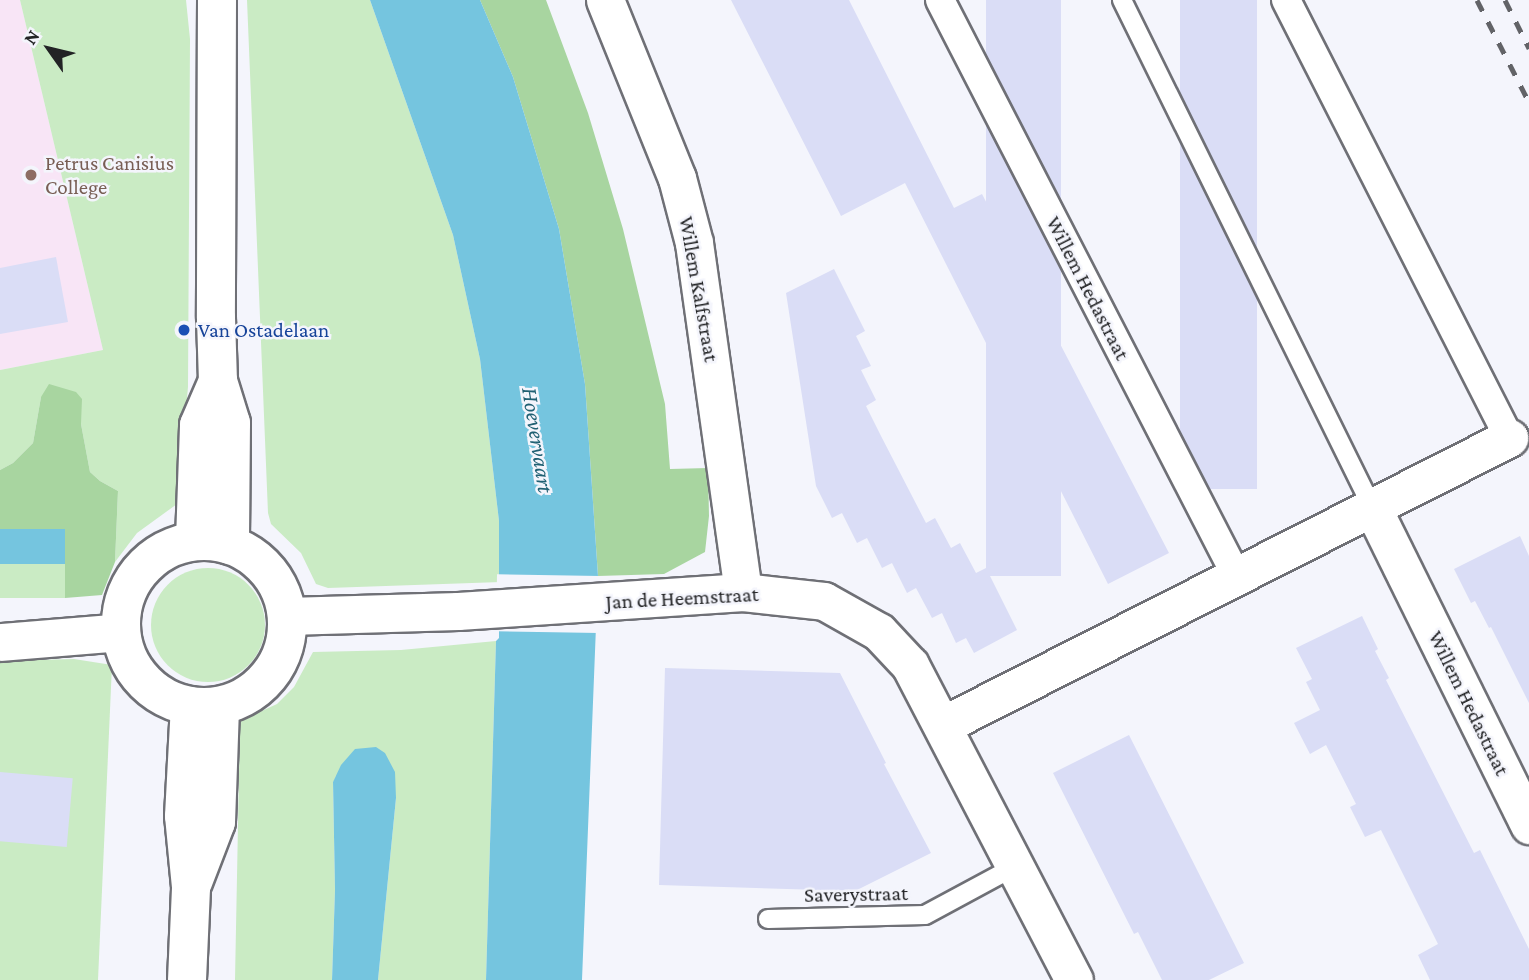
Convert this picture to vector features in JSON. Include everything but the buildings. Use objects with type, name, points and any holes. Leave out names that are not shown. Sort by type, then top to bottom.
[{"type":"street","points":[[213,543],[199,425],[218,381],[217,0]]},
{"type":"street","name":"Willem Kalfstraat","points":[[606,0],[677,178],[694,243],[743,592]]},
{"type":"street","name":"Willem Hedastraat","points":[[940,0],[1237,577]]},
{"type":"street","points":[[943,724],[1509,438],[1286,0]]},
{"type":"street","name":"Willem Hedastraat","points":[[1372,507],[1529,825]]},
{"type":"street","points":[[213,543],[258,561],[278,585],[287,616],[284,646],[271,674],[248,694],[205,706],[164,697],[143,680],[128,658],[121,632],[123,606],[132,582],[148,562],[170,548],[213,543]]},
{"type":"street","name":"Jan de Heemstraat","points":[[287,616],[600,603],[743,592],[824,601],[879,632],[910,665],[1074,980]]},
{"type":"street","points":[[0,642],[121,632]]},
{"type":"street","points":[[187,980],[191,887],[184,816],[205,706]]},
{"type":"lane","points":[[1122,0],[1372,507]]},
{"type":"lane","name":"Saverystraat","points":[[768,919],[925,915],[1016,866]]},
{"type":"shaded area","name":"Petrus Canisius College","points":[[0,0],[20,0],[103,350],[0,370]]},
{"type":"green space","points":[[20,0],[186,0],[190,39],[188,387],[177,504],[137,533],[115,562],[118,491],[90,472],[81,424],[81,398],[41,397],[33,443],[13,463],[0,470],[0,370],[103,350]]},
{"type":"green space","points":[[247,0],[370,0],[453,235],[480,359],[499,521],[501,582],[328,588],[316,584],[301,553],[271,524],[268,513]]},
{"type":"green space","points":[[480,0],[546,0],[588,113],[623,229],[665,404],[670,469],[708,468],[709,516],[705,552],[664,574],[598,576],[585,384],[559,229],[513,77]]},
{"type":"green space","points":[[49,384],[76,392],[82,399],[81,424],[90,472],[118,491],[115,562],[102,595],[65,598],[65,529],[0,532],[0,470],[13,463],[33,443],[41,397]]},
{"type":"green space","points":[[0,564],[65,564],[65,598],[0,598]]},
{"type":"green space","points":[[208,568],[230,572],[248,585],[261,603],[265,625],[261,647],[248,665],[230,678],[208,682],[186,678],[168,665],[155,647],[151,625],[155,603],[168,585],[186,572]]},
{"type":"green space","points":[[496,641],[486,980],[378,980],[396,798],[336,776],[333,783],[335,890],[332,980],[235,980],[240,721],[277,704],[294,687],[313,652],[401,650]]},
{"type":"green space","points":[[74,659],[112,665],[98,980],[0,980],[0,661]]},
{"type":"water","name":"Hoevervaart","points":[[370,0],[480,0],[513,77],[559,229],[585,384],[598,576],[582,980],[486,980],[496,641],[499,638],[499,521],[480,359],[453,235]]},
{"type":"water","points":[[0,529],[65,529],[65,564],[0,564]]},
{"type":"water","points":[[376,747],[385,753],[395,772],[396,798],[378,980],[332,980],[335,890],[333,782],[341,765],[355,749]]},
{"type":"pier","points":[[497,574],[600,576],[599,633],[496,631]]},
{"type":"railway","points":[[1477,0],[1529,102]]},
{"type":"railway","points":[[1505,0],[1529,48]]},
{"type":"place","name":"Petrus Canisius College","points":[[31,175]]},
{"type":"place","name":"Van Ostadelaan","points":[[184,330]]}]
